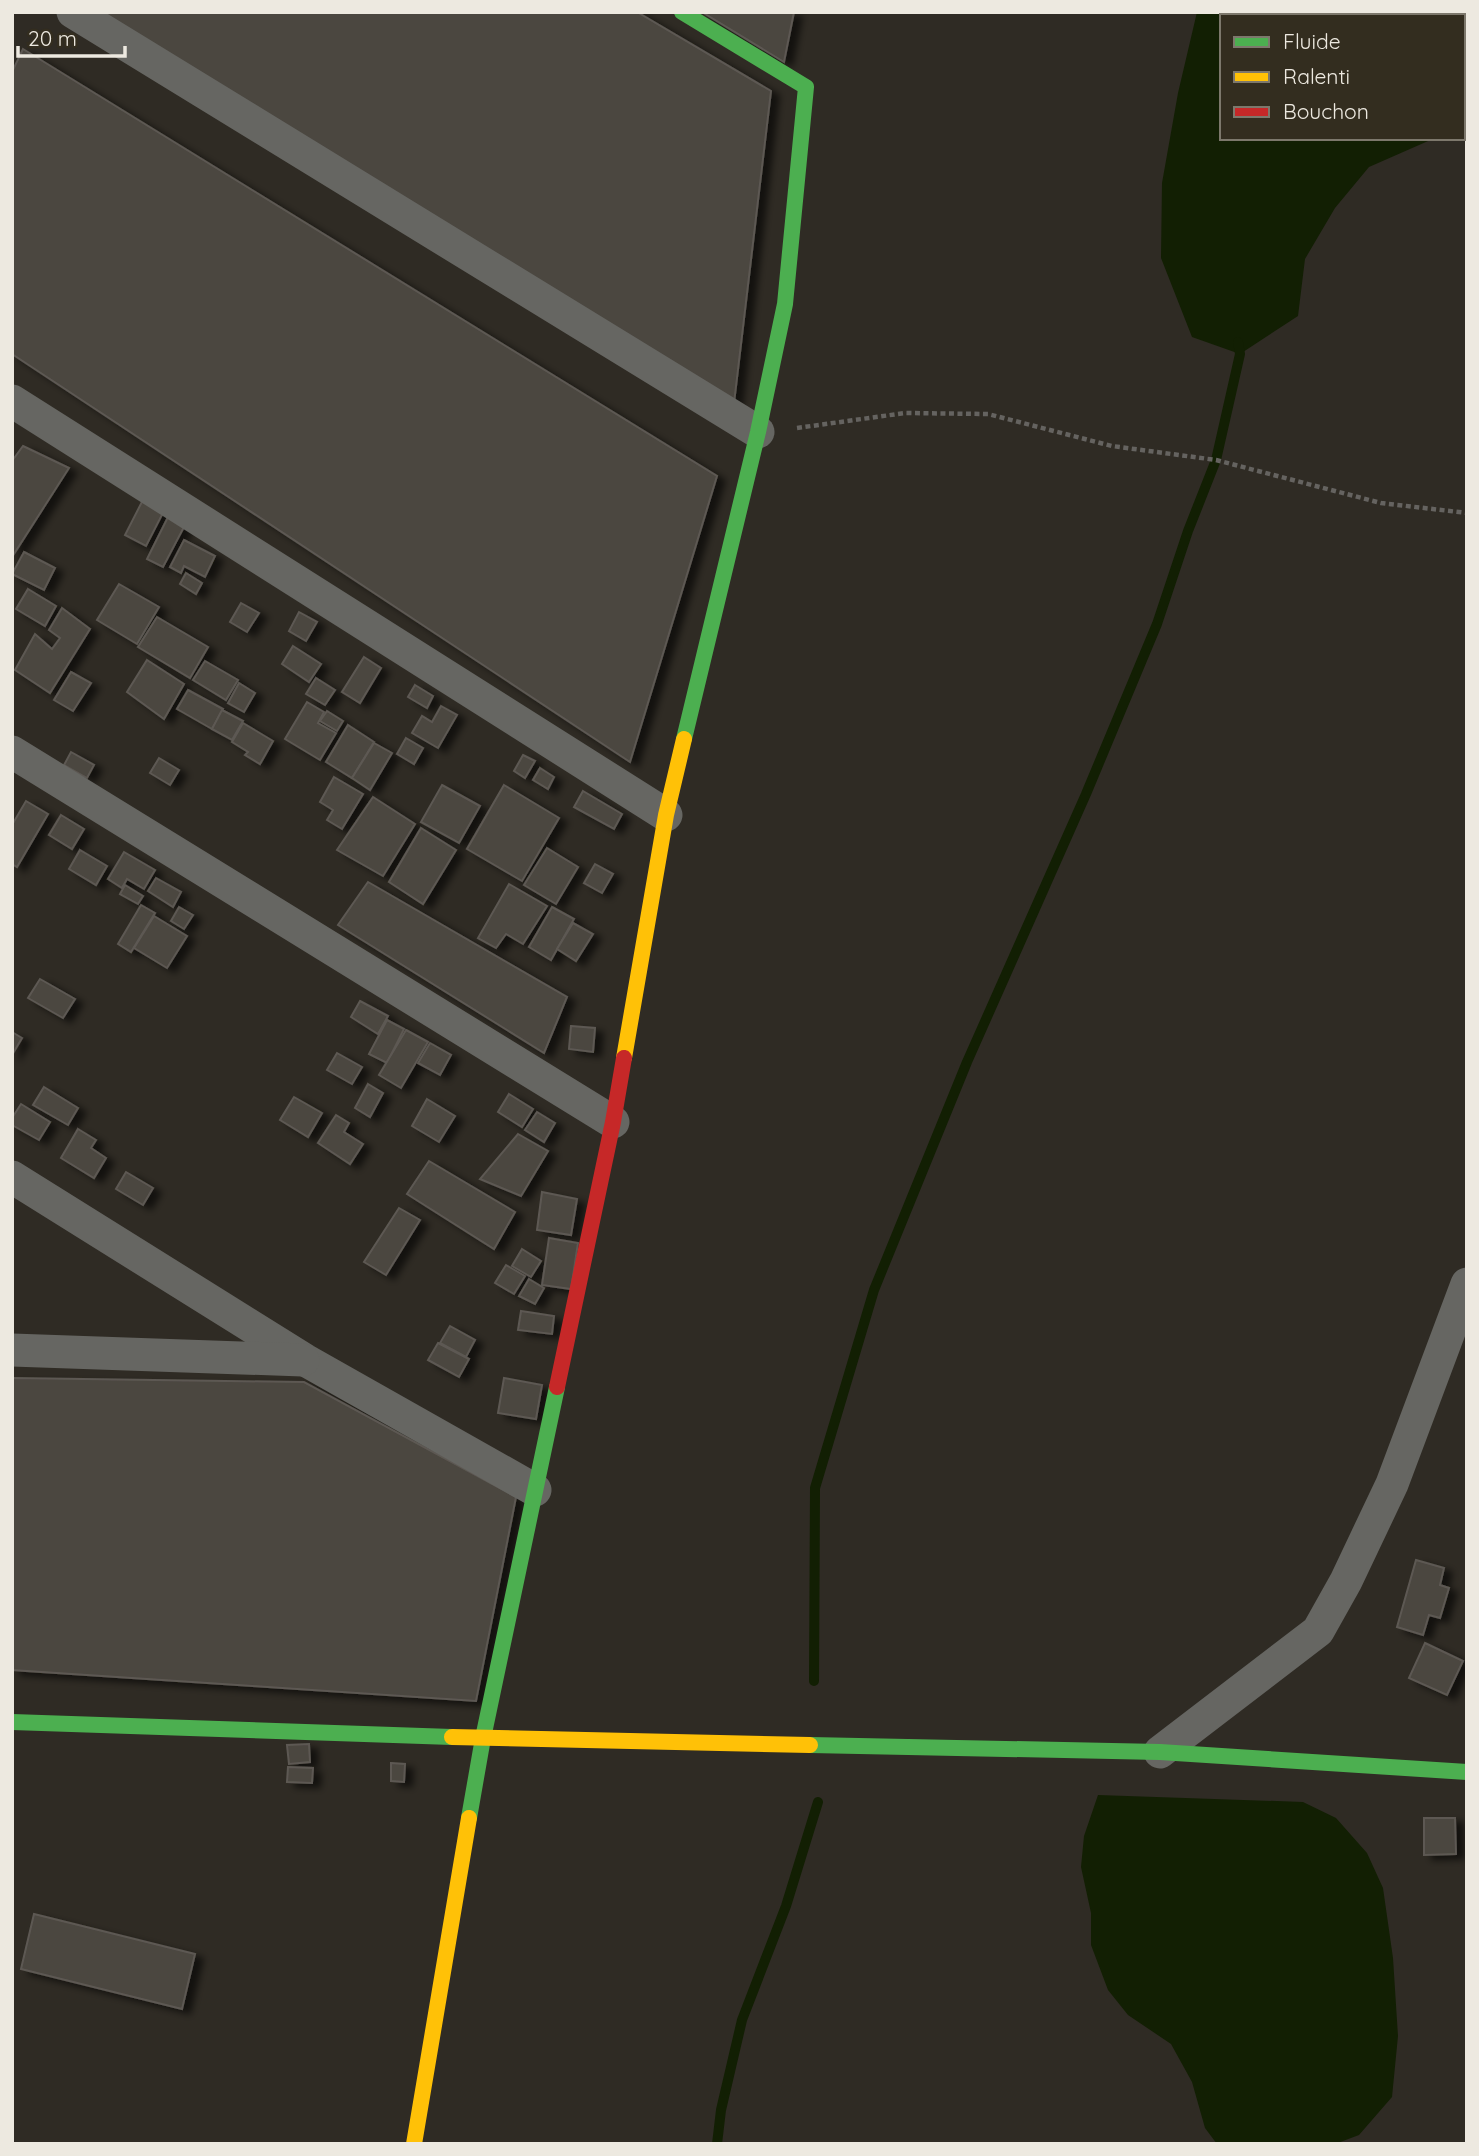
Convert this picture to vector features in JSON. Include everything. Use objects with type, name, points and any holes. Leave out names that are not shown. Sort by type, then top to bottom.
[{"type":"street","points":[[73,12],[758,432]]},
{"type":"street","points":[[414,2144],[483,1738],[613,1122],[666,815],[758,432],[785,304],[806,87],[682,12]]},
{"type":"street","points":[[12,401],[666,815]]},
{"type":"street","points":[[12,752],[613,1122]]},
{"type":"street","points":[[12,1177],[305,1360],[535,1490]]},
{"type":"street","points":[[1160,1752],[1318,1631],[1346,1581],[1392,1483],[1467,1284]]},
{"type":"street","points":[[12,1350],[305,1360]]},
{"type":"street","points":[[12,1722],[483,1738],[1160,1752],[1467,1772]]},
{"type":"path","points":[[758,432],[831,425],[905,413],[988,414],[1112,446],[1216,460],[1381,503],[1467,513]]},
{"type":"shaded area","points":[[1197,12],[1467,12],[1465,126],[1465,14],[1220,14],[1220,140],[1430,140],[1369,167],[1335,208],[1305,259],[1298,316],[1240,354],[1192,337],[1161,258],[1162,183],[1178,93]]},
{"type":"shaded area","points":[[1098,1795],[1303,1802],[1336,1818],[1367,1853],[1383,1888],[1393,1958],[1398,2036],[1392,2097],[1359,2135],[1335,2144],[1217,2144],[1205,2128],[1192,2082],[1171,2044],[1128,2015],[1108,1990],[1091,1945],[1091,1913],[1081,1867],[1084,1836]]},
{"type":"building","points":[[85,12],[637,12],[771,91],[734,403]]},
{"type":"building","points":[[702,12],[794,12],[784,62]]},
{"type":"building","points":[[23,49],[717,476],[630,762],[12,354],[12,72]]},
{"type":"building","points":[[23,446],[69,468],[12,557],[12,461]]},
{"type":"building","points":[[147,492],[168,503],[146,546],[125,535]]},
{"type":"building","points":[[168,517],[185,525],[163,567],[147,559]]},
{"type":"building","points":[[184,540],[215,556],[205,577],[184,566],[181,573],[170,567]]},
{"type":"building","points":[[24,552],[55,568],[44,590],[12,574]]},
{"type":"building","points":[[186,573],[202,583],[196,594],[180,584]]},
{"type":"building","points":[[119,584],[159,607],[137,644],[97,620]]},
{"type":"building","points":[[28,589],[56,606],[45,626],[16,609]]},
{"type":"building","points":[[241,603],[259,613],[247,632],[230,622]]},
{"type":"building","points":[[62,608],[90,629],[50,693],[15,670],[35,634],[52,649],[60,638],[49,630]]},
{"type":"building","points":[[299,612],[317,622],[306,641],[289,631]]},
{"type":"building","points":[[157,617],[208,647],[190,678],[138,647]]},
{"type":"building","points":[[293,646],[321,664],[309,682],[282,664]]},
{"type":"building","points":[[364,657],[381,668],[360,703],[342,692]]},
{"type":"building","points":[[147,660],[184,684],[164,719],[127,692]]},
{"type":"building","points":[[205,661],[238,680],[226,700],[193,680]]},
{"type":"building","points":[[71,672],[91,683],[73,711],[54,700]]},
{"type":"building","points":[[316,678],[335,690],[325,705],[306,694]]},
{"type":"building","points":[[239,683],[255,693],[244,712],[228,703]]},
{"type":"building","points":[[415,685],[433,696],[427,708],[408,697]]},
{"type":"building","points":[[188,690],[223,709],[212,729],[177,709]]},
{"type":"building","points":[[307,702],[324,712],[318,723],[336,733],[320,760],[285,739]]},
{"type":"building","points":[[441,706],[457,715],[438,748],[412,733],[422,716],[432,722]]},
{"type":"building","points":[[222,710],[243,721],[232,740],[212,729]]},
{"type":"building","points":[[327,711],[343,721],[337,731],[320,721]]},
{"type":"building","points":[[243,723],[273,741],[260,764],[245,755],[248,752],[232,742]]},
{"type":"building","points":[[348,725],[374,742],[352,778],[326,762]]},
{"type":"building","points":[[406,738],[423,748],[414,764],[397,754]]},
{"type":"building","points":[[374,743],[392,753],[370,790],[352,778]]},
{"type":"building","points":[[71,752],[94,765],[87,778],[64,765]]},
{"type":"building","points":[[523,755],[535,761],[525,778],[514,771]]},
{"type":"building","points":[[159,758],[179,770],[170,785],[150,773]]},
{"type":"building","points":[[540,768],[554,777],[548,789],[533,780]]},
{"type":"building","points":[[334,777],[363,794],[342,829],[327,820],[333,810],[320,802]]},
{"type":"building","points":[[442,785],[480,806],[459,843],[421,822]]},
{"type":"building","points":[[504,785],[559,818],[522,881],[467,849]]},
{"type":"building","points":[[583,791],[622,814],[614,829],[574,807]]},
{"type":"building","points":[[373,797],[415,824],[383,876],[337,850]]},
{"type":"building","points":[[26,801],[48,814],[17,867],[12,864],[12,825]]},
{"type":"building","points":[[61,815],[84,829],[72,849],[49,835]]},
{"type":"building","points":[[421,828],[456,850],[423,904],[389,882]]},
{"type":"building","points":[[547,848],[578,867],[556,904],[524,885]]},
{"type":"building","points":[[80,850],[107,866],[96,885],[69,869]]},
{"type":"building","points":[[124,852],[155,870],[144,889],[127,879],[122,888],[108,879]]},
{"type":"building","points":[[595,864],[613,874],[602,893],[584,883]]},
{"type":"building","points":[[156,878],[181,892],[173,907],[148,891]]},
{"type":"building","points":[[368,882],[567,997],[544,1053],[338,925]]},
{"type":"building","points":[[509,884],[547,906],[523,944],[506,934],[496,948],[478,938]]},
{"type":"building","points":[[125,885],[143,896],[138,904],[120,894]]},
{"type":"building","points":[[141,905],[155,913],[131,952],[118,944]]},
{"type":"building","points":[[179,907],[193,915],[184,929],[171,921]]},
{"type":"building","points":[[552,907],[574,919],[551,960],[529,947]]},
{"type":"building","points":[[154,916],[187,936],[167,968],[134,948]]},
{"type":"building","points":[[573,923],[593,934],[576,961],[557,949]]},
{"type":"building","points":[[40,979],[75,999],[63,1018],[28,998]]},
{"type":"building","points":[[360,1001],[388,1016],[378,1034],[351,1017]]},
{"type":"building","points":[[387,1020],[404,1029],[387,1063],[369,1054]]},
{"type":"building","points":[[571,1026],[595,1028],[593,1052],[569,1049]]},
{"type":"building","points":[[406,1030],[428,1042],[401,1088],[379,1075]]},
{"type":"building","points":[[12,1032],[22,1038],[12,1055]]},
{"type":"building","points":[[430,1043],[451,1055],[440,1075],[418,1063]]},
{"type":"building","points":[[337,1053],[362,1067],[352,1084],[327,1070]]},
{"type":"building","points":[[368,1084],[383,1093],[370,1117],[355,1108]]},
{"type":"building","points":[[44,1087],[78,1108],[68,1125],[33,1105]]},
{"type":"building","points":[[509,1094],[533,1109],[522,1127],[498,1112]]},
{"type":"building","points":[[294,1097],[322,1113],[308,1137],[280,1120]]},
{"type":"building","points":[[427,1099],[455,1116],[439,1142],[412,1126]]},
{"type":"building","points":[[21,1104],[50,1122],[39,1140],[12,1125],[12,1118]]},
{"type":"building","points":[[537,1112],[555,1123],[544,1142],[525,1130]]},
{"type":"building","points":[[336,1115],[349,1123],[344,1132],[363,1144],[350,1164],[318,1143]]},
{"type":"building","points":[[78,1129],[96,1140],[91,1148],[106,1158],[94,1178],[61,1158]]},
{"type":"building","points":[[518,1134],[548,1151],[521,1196],[480,1179]]},
{"type":"building","points":[[429,1161],[515,1212],[494,1249],[407,1194]]},
{"type":"building","points":[[126,1172],[153,1188],[143,1205],[116,1189]]},
{"type":"building","points":[[542,1192],[577,1199],[571,1235],[537,1230]]},
{"type":"building","points":[[399,1208],[420,1220],[386,1275],[364,1262]]},
{"type":"building","points":[[549,1238],[578,1243],[571,1289],[542,1285]]},
{"type":"building","points":[[522,1249],[541,1261],[531,1277],[512,1266]]},
{"type":"building","points":[[506,1265],[525,1276],[514,1294],[495,1283]]},
{"type":"building","points":[[529,1279],[544,1288],[535,1304],[519,1296]]},
{"type":"building","points":[[521,1311],[554,1316],[552,1334],[518,1330]]},
{"type":"building","points":[[450,1326],[475,1340],[466,1357],[440,1343]]},
{"type":"building","points":[[438,1343],[469,1359],[459,1377],[428,1360]]},
{"type":"building","points":[[12,1378],[304,1382],[516,1497],[476,1701],[12,1670]]},
{"type":"building","points":[[504,1378],[542,1385],[536,1419],[498,1413]]},
{"type":"building","points":[[1416,1560],[1444,1568],[1440,1585],[1449,1588],[1440,1618],[1429,1615],[1423,1635],[1397,1627]]},
{"type":"building","points":[[1425,1643],[1463,1661],[1447,1695],[1409,1678]]},
{"type":"building","points":[[309,1744],[310,1762],[289,1764],[287,1745]]},
{"type":"building","points":[[391,1763],[405,1764],[404,1782],[391,1781]]},
{"type":"building","points":[[288,1767],[313,1768],[312,1783],[287,1782]]},
{"type":"building","points":[[1424,1818],[1455,1818],[1456,1854],[1424,1855]]},
{"type":"building","points":[[34,1914],[195,1954],[182,2009],[21,1969]]},
{"type":"waterway","points":[[814,1681],[815,1488],[874,1290],[967,1062],[1086,794],[1157,624],[1188,531],[1216,460],[1240,354],[1238,342]]},
{"type":"waterway","points":[[717,2144],[721,2110],[742,2020],[786,1906],[818,1802]]},
{"type":"traffic: fast","points":[[682,12],[806,87],[785,304],[758,432],[684,739]]},
{"type":"traffic: fast","points":[[469,1818],[483,1738],[557,1387]]},
{"type":"traffic: fast","points":[[12,1722],[452,1737]]},
{"type":"traffic: fast","points":[[810,1745],[1160,1752],[1467,1772]]},
{"type":"traffic: slow","points":[[624,1058],[666,815],[684,739]]},
{"type":"traffic: slow","points":[[452,1737],[810,1745]]},
{"type":"traffic: slow","points":[[414,2144],[469,1818]]},
{"type":"traffic: jam","points":[[557,1387],[624,1058]]}]
